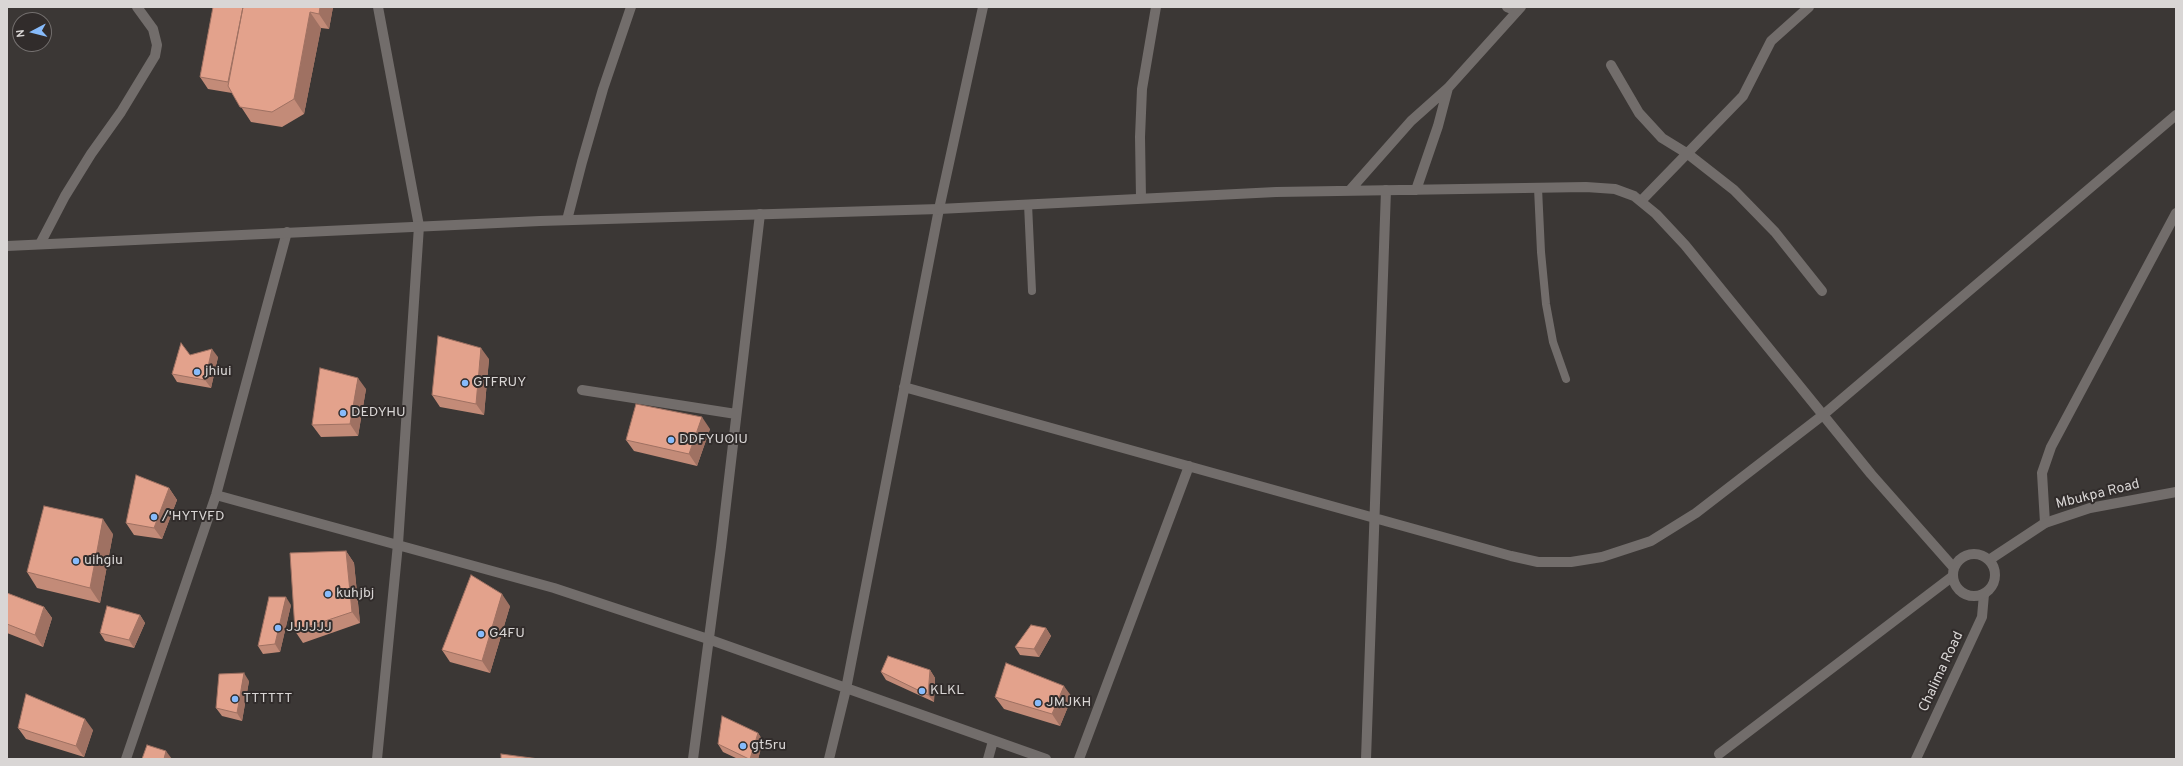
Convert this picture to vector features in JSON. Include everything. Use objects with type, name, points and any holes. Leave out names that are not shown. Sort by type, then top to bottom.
[{"type":"street","points":[[40,244],[65,196],[91,154],[121,112],[155,56],[157,45],[153,29],[137,7]]},
{"type":"street","points":[[377,759],[398,544],[419,226],[378,7]]},
{"type":"street","points":[[567,220],[603,89],[631,7]]},
{"type":"street","points":[[829,759],[846,689],[938,209],[983,7]]},
{"type":"street","points":[[1141,198],[1140,136],[1142,89],[1156,7]]},
{"type":"street","points":[[1641,201],[1743,96],[1771,41],[1809,7]]},
{"type":"street","points":[[1350,190],[1411,121],[1448,88],[1515,8]]},
{"type":"street","points":[[1611,65],[1639,113],[1662,138],[1688,154],[1734,190],[1775,232],[1822,291]]},
{"type":"street","points":[[1416,190],[1438,126],[1448,88]]},
{"type":"street","points":[[904,388],[1511,556],[1538,562],[1571,562],[1602,557],[1651,541],[1674,528],[1823,414],[2176,115]]},
{"type":"street","points":[[7,246],[419,226],[938,209],[1141,198],[1350,190],[1586,187],[1615,189],[1634,196],[1641,201],[1685,245],[1871,474],[1954,572],[1956,586],[1967,595],[1976,596],[1984,594],[1995,582],[1996,574],[1994,566],[1989,560],[1974,554],[1959,561],[1954,572],[1720,754]]},
{"type":"street","points":[[1366,759],[1386,190]]},
{"type":"street","points":[[2045,523],[2042,473],[2051,447],[2176,213]]},
{"type":"street","points":[[693,759],[760,214]]},
{"type":"street","points":[[126,759],[216,495],[287,232]]},
{"type":"street","points":[[582,390],[736,414]]},
{"type":"street","points":[[1079,759],[1189,466]]},
{"type":"street","name":"Mbukpa Road","points":[[1989,560],[2045,523],[2090,508],[2176,492]]},
{"type":"street","points":[[216,495],[554,588],[708,639],[1046,759]]},
{"type":"street","name":"Chalima Road","points":[[1916,759],[1982,617],[1984,594]]},
{"type":"street","points":[[988,759],[993,740]]},
{"type":"lane","points":[[1538,188],[1541,252],[1546,304],[1553,342],[1566,379]]},
{"type":"lane","points":[[1028,204],[1032,291]]},
{"type":"building","points":[[213,7],[243,7],[228,82],[200,77]]},
{"type":"building","points":[[243,7],[320,7],[319,14],[310,12],[294,99],[272,112],[240,107],[228,86]]},
{"type":"building","name":"GTFRUY","points":[[438,336],[481,348],[476,404],[432,395]]},
{"type":"building","points":[[181,343],[190,355],[212,349],[205,380],[172,374]]},
{"type":"building","points":[[320,368],[358,378],[350,424],[312,425]]},
{"type":"building","name":"DDFYUOIU","points":[[636,404],[702,417],[689,454],[626,440]]},
{"type":"building","points":[[136,475],[169,488],[154,528],[126,523]]},
{"type":"building","name":"uihgiu","points":[[44,506],[103,519],[90,588],[27,572]]},
{"type":"building","name":"kuhjbj","points":[[346,551],[352,612],[295,631],[290,553]]},
{"type":"building","name":"G4FU","points":[[471,575],[502,594],[482,661],[442,650]]},
{"type":"building","points":[[7,593],[44,607],[35,635],[7,624]]},
{"type":"building","points":[[269,597],[286,597],[275,644],[258,646]]},
{"type":"building","points":[[107,606],[140,615],[129,640],[100,633]]},
{"type":"building","points":[[1031,625],[1046,628],[1034,649],[1015,647]]},
{"type":"building","name":"KLKL","points":[[888,656],[930,670],[928,695],[881,672]]},
{"type":"building","name":"JMJKH","points":[[1006,663],[1064,686],[1052,714],[995,697]]},
{"type":"building","points":[[244,673],[237,713],[216,708],[219,674]]},
{"type":"building","points":[[26,694],[85,719],[76,746],[18,728]]},
{"type":"building","name":"gt5ru","points":[[722,716],[758,733],[750,759],[718,744]]},
{"type":"building","points":[[147,745],[166,751],[164,759],[142,759]]},
{"type":"building","points":[[501,754],[539,759],[501,759]]},
{"type":"place","name":"jhiui","points":[[197,372]]},
{"type":"place","name":"GTFRUY","points":[[465,383]]},
{"type":"place","name":"DEDYHU","points":[[343,413]]},
{"type":"place","name":"DDFYUOIU","points":[[671,440]]},
{"type":"place","name":"/'HYTVFD","points":[[154,517]]},
{"type":"place","name":"uihgiu","points":[[76,561]]},
{"type":"place","name":"kuhjbj","points":[[328,594]]},
{"type":"place","name":"JJJJJJ","points":[[278,628]]},
{"type":"place","name":"G4FU","points":[[481,634]]},
{"type":"place","name":"KLKL","points":[[922,691]]},
{"type":"place","name":"TTTTTT","points":[[235,699]]},
{"type":"place","name":"JMJKH","points":[[1038,703]]},
{"type":"place","name":"gt5ru","points":[[743,746]]}]
